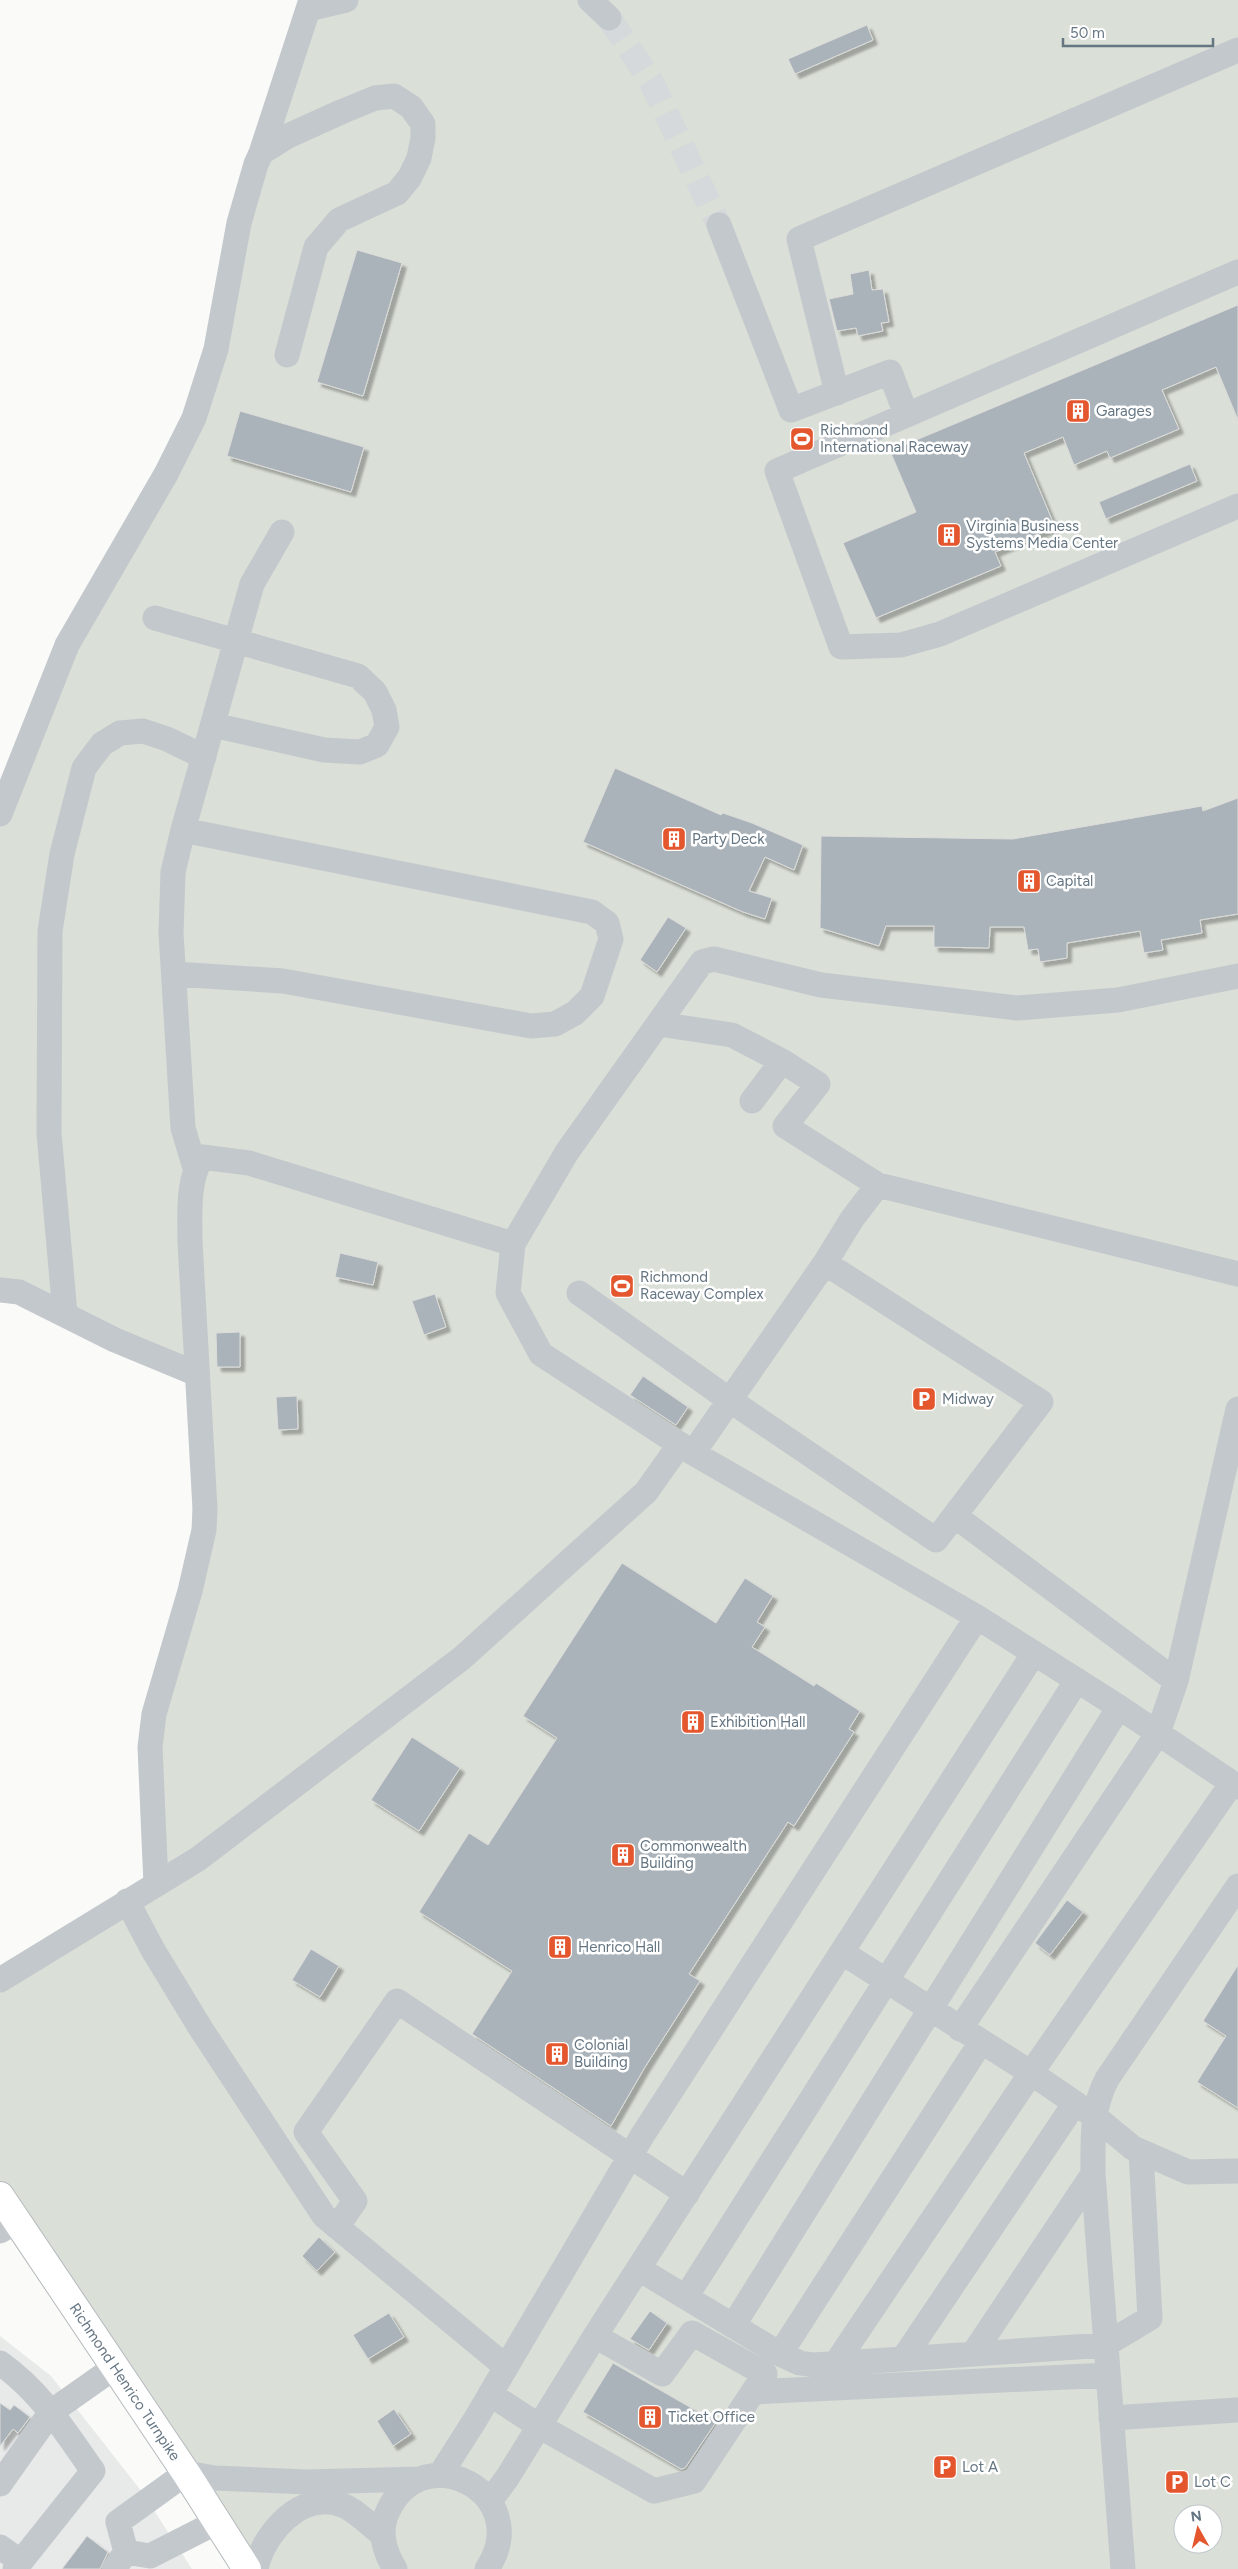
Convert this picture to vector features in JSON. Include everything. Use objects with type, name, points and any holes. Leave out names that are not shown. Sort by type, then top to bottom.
[{"type":"main road","name":"Richmond Henrico Turnpike","points":[[0,2196],[8,2226],[115,2367],[186,2473],[244,2567]]},
{"type":"street","points":[[0,814],[57,675],[67,645],[166,474],[194,418],[216,349],[239,223],[256,164],[309,5],[346,0]]},
{"type":"street","points":[[590,0],[609,18]]},
{"type":"street","points":[[837,393],[800,239],[1238,50]]},
{"type":"street","points":[[261,153],[288,136],[375,98],[394,96],[411,107],[423,124],[423,138],[418,158],[410,177],[397,193],[339,220],[316,247],[287,355]]},
{"type":"street","points":[[719,225],[791,410],[890,372],[906,414]]},
{"type":"street","points":[[1238,272],[777,471],[842,647],[901,646],[940,634],[1238,506]]},
{"type":"street","points":[[156,1884],[150,1747],[154,1714],[190,1591],[204,1530],[205,1509],[190,1242],[190,1208],[195,1168],[183,1128],[171,933],[173,872],[252,584],[282,532]]},
{"type":"street","points":[[155,618],[358,676],[375,692],[384,710],[387,727],[377,745],[360,752],[324,750],[213,725]]},
{"type":"street","points":[[65,1314],[50,1133],[50,931],[62,854],[84,768],[102,744],[120,733],[143,731],[167,739],[204,757]]},
{"type":"street","points":[[174,974],[283,981],[531,1026],[555,1024],[575,1013],[592,996],[611,939],[607,923],[592,912],[183,830]]},
{"type":"street","points":[[836,2363],[1032,2073],[1235,1785],[1119,1707],[1034,1653],[687,1449],[540,1354],[508,1293],[513,1244],[567,1152],[702,962],[714,958],[821,986],[1018,1008],[1118,1000],[1238,976]]},
{"type":"street","points":[[658,1024],[732,1035],[782,1061],[818,1084],[785,1126],[878,1185],[1238,1274]]},
{"type":"street","points":[[752,1102],[782,1061]]},
{"type":"street","points":[[195,1168],[202,1157],[209,1156],[249,1163],[513,1244]]},
{"type":"street","points":[[0,1980],[198,1859],[462,1658],[646,1492],[730,1401],[852,1220],[878,1185]]},
{"type":"street","points":[[579,1293],[730,1401],[936,1540],[1041,1402],[825,1262]]},
{"type":"street","points":[[4,1287],[65,1314],[115,1340],[197,1374]]},
{"type":"street","points":[[960,2029],[1158,1733],[1176,1681],[1238,1409]]},
{"type":"street","points":[[955,1516],[1176,1681]]},
{"type":"street","points":[[395,2569],[386,2553],[383,2536],[385,2518],[392,2502],[404,2488],[430,2477],[490,2394],[642,2136],[976,1618]]},
{"type":"street","points":[[490,2501],[844,1953],[1034,1653]]},
{"type":"street","points":[[686,2297],[1077,1680]]},
{"type":"street","points":[[733,2326],[1119,1707]]},
{"type":"street","points":[[903,2359],[1084,2110],[1100,2091],[1238,1886]]},
{"type":"street","points":[[127,1901],[153,1950],[200,2029],[293,2172],[324,2216],[506,2367]]},
{"type":"street","points":[[844,1953],[980,2042],[1032,2073],[1084,2110],[1132,2148],[1188,2172],[1238,2171]]},
{"type":"street","points":[[337,2227],[355,2201],[306,2132],[397,2001],[687,2194]]},
{"type":"street","points":[[780,2354],[980,2042]]},
{"type":"street","points":[[1084,2110],[1092,2174],[1123,2569]]},
{"type":"street","points":[[639,2269],[780,2354],[800,2363],[836,2363],[1105,2346],[1150,2318],[1141,2152]]},
{"type":"street","points":[[973,2354],[1092,2174]]},
{"type":"street","points":[[490,2394],[539,2426],[654,2491],[694,2481],[764,2374],[692,2333],[662,2374],[596,2336]]},
{"type":"street","points":[[0,2363],[23,2379],[51,2412],[93,2471],[18,2565],[0,2547]]},
{"type":"street","points":[[0,2484],[51,2412],[115,2367]]},
{"type":"street","points":[[753,2392],[1108,2375]]},
{"type":"street","points":[[1111,2418],[1238,2410]]},
{"type":"street","points":[[217,2522],[150,2556],[120,2560],[118,2522],[186,2473],[215,2478],[307,2482],[430,2477],[459,2478],[476,2487],[490,2501],[496,2514],[500,2529],[499,2544],[492,2565]]},
{"type":"street","points":[[307,2482],[344,2505],[383,2536]]},
{"type":"street","points":[[244,2567],[259,2554],[277,2529],[293,2512],[309,2503],[326,2501],[344,2505]]},
{"type":"shaded area","name":"Richmond Raceway Complex","points":[[306,0],[1238,0],[1238,2569],[247,2569],[0,2196],[0,1980],[156,1883],[152,1768],[190,1591],[197,1374],[0,1280],[0,814],[57,675],[165,487]]},
{"type":"shaded area","points":[[0,2336],[51,2376],[142,2492],[192,2569],[0,2569]]},
{"type":"building","points":[[867,25],[873,40],[795,74],[788,59]]},
{"type":"building","points":[[357,250],[402,263],[363,396],[317,382]]},
{"type":"building","points":[[869,270],[872,290],[883,289],[889,322],[881,323],[883,331],[858,336],[856,328],[837,331],[829,299],[853,294],[850,274]]},
{"type":"building","points":[[1238,305],[1238,420],[1216,367],[1162,390],[1179,429],[1110,458],[1107,451],[1074,465],[1063,437],[1024,453],[1055,527],[995,552],[1001,566],[876,618],[843,543],[916,512],[890,451]]},
{"type":"building","points":[[240,411],[364,447],[351,492],[227,456]]},
{"type":"building","points":[[1190,464],[1197,481],[1106,519],[1099,502]]},
{"type":"building","name":"Party Deck","points":[[615,768],[721,815],[723,813],[752,823],[803,845],[794,870],[765,857],[749,891],[772,898],[765,919],[743,912],[583,842]]},
{"type":"building","name":"Capital","points":[[1238,798],[1238,914],[1200,920],[1202,933],[1161,940],[1163,950],[1144,953],[1140,931],[1067,943],[1067,958],[1040,962],[1038,949],[1028,950],[1024,927],[990,927],[989,948],[934,947],[934,926],[886,926],[879,946],[820,928],[821,836],[1013,839],[1202,806],[1203,811]]},
{"type":"building","points":[[668,917],[686,928],[657,972],[640,960]]},
{"type":"building","points":[[340,1253],[378,1262],[373,1285],[335,1277]]},
{"type":"building","points":[[435,1294],[446,1327],[424,1335],[412,1301]]},
{"type":"building","points":[[240,1332],[240,1367],[217,1367],[216,1333]]},
{"type":"building","points":[[643,1376],[688,1407],[676,1425],[630,1395]]},
{"type":"building","points":[[297,1396],[298,1429],[278,1430],[276,1397]]},
{"type":"building","points":[[622,1563],[716,1623],[745,1578],[773,1596],[757,1622],[765,1627],[752,1647],[814,1686],[816,1683],[860,1711],[849,1729],[854,1732],[794,1826],[788,1822],[689,1974],[700,1981],[645,2067],[611,2126],[472,2034],[512,1971],[419,1912],[469,1833],[488,1845],[557,1738],[523,1716]]},
{"type":"building","points":[[412,1737],[460,1768],[419,1831],[371,1800]]},
{"type":"building","points":[[1067,1900],[1083,1912],[1050,1955],[1035,1943]]},
{"type":"building","points":[[311,1949],[339,1966],[320,1997],[292,1980]]},
{"type":"building","points":[[1238,1965],[1238,2108],[1197,2082],[1226,2036],[1203,2021]]},
{"type":"building","points":[[319,2237],[335,2252],[317,2271],[302,2256]]},
{"type":"building","points":[[650,2311],[667,2323],[649,2350],[630,2339]]},
{"type":"building","points":[[389,2313],[404,2337],[368,2359],[353,2335]]},
{"type":"building","name":"Ticket Office","points":[[613,2363],[716,2422],[685,2468],[681,2469],[583,2412]]},
{"type":"building","points":[[0,2403],[10,2410],[14,2405],[30,2417],[18,2433],[13,2429],[0,2446]]},
{"type":"building","points":[[394,2409],[411,2434],[393,2446],[377,2421]]},
{"type":"building","points":[[87,2536],[108,2552],[100,2569],[62,2569]]},
{"type":"tunnel","points":[[609,18],[651,81],[719,225]]},
{"type":"place","name":"Garages","points":[[1078,411]]},
{"type":"place","name":"Richmond International Raceway","points":[[802,439]]},
{"type":"place","name":"Virginia Business Systems Media Center","points":[[949,535]]},
{"type":"place","name":"Party Deck","points":[[674,839]]},
{"type":"place","name":"Capital","points":[[1029,881]]},
{"type":"place","name":"Richmond Raceway Complex","points":[[622,1286]]},
{"type":"place","name":"Midway","points":[[924,1399]]},
{"type":"place","name":"Exhibition Hall","points":[[693,1722]]},
{"type":"place","name":"Commonwealth Building","points":[[623,1855]]},
{"type":"place","name":"Henrico Hall","points":[[560,1947]]},
{"type":"place","name":"Colonial Building","points":[[557,2054]]},
{"type":"place","name":"Ticket Office","points":[[650,2417]]},
{"type":"place","name":"Lot A","points":[[945,2467]]},
{"type":"place","name":"Lot C","points":[[1177,2482]]}]
